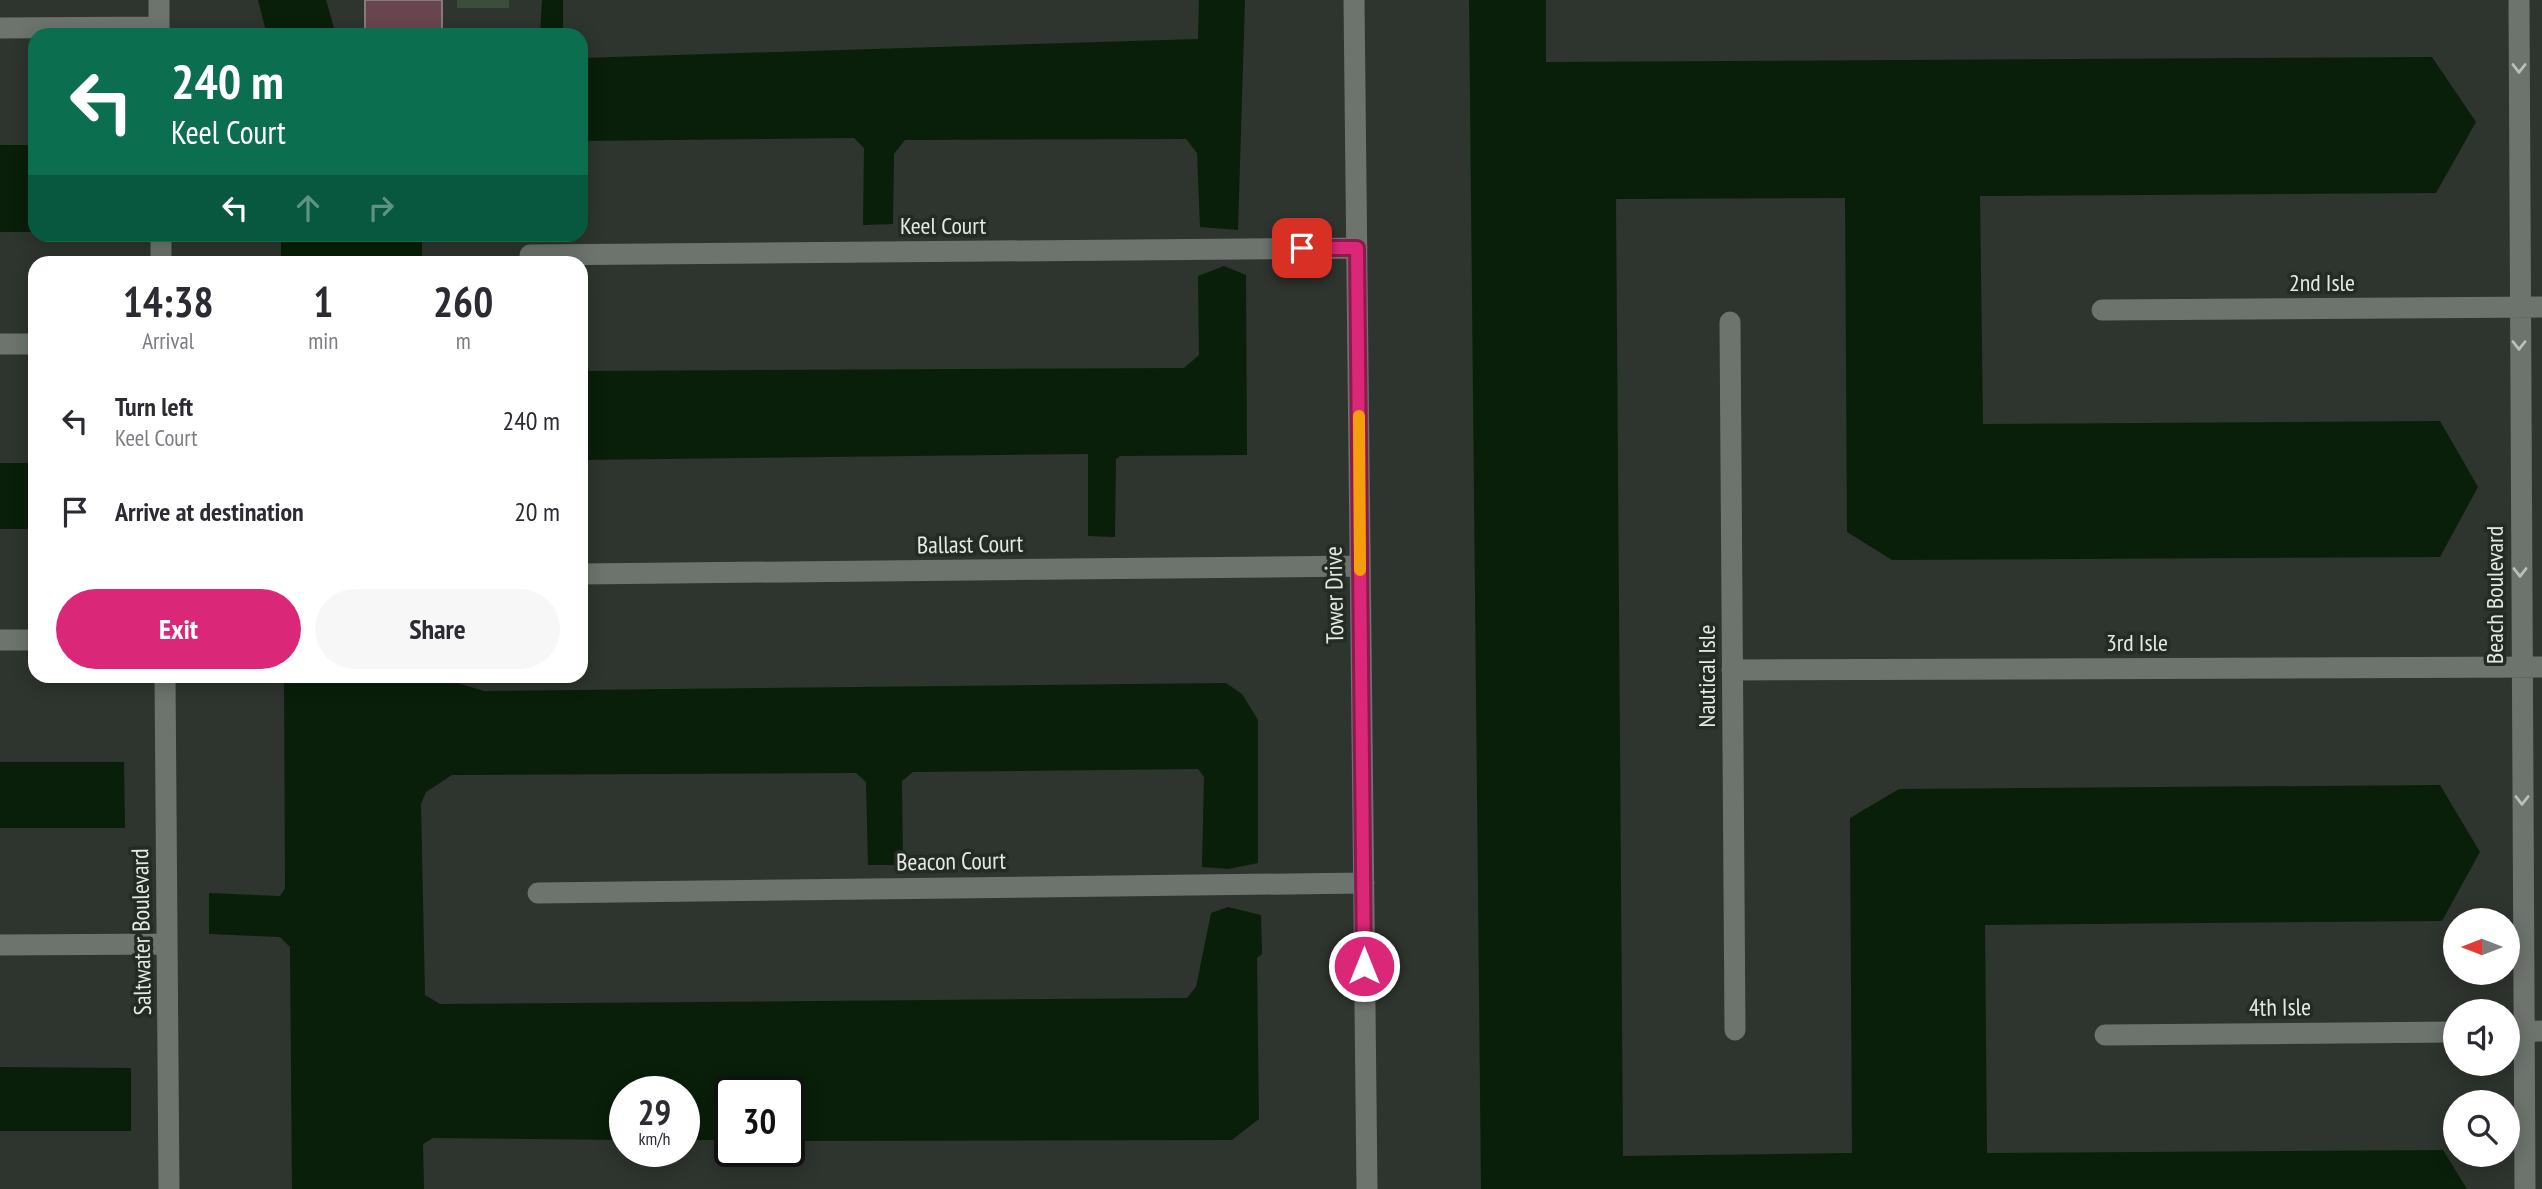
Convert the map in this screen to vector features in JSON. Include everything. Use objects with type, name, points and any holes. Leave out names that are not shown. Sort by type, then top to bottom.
[{"type":"street","points":[[159,0],[159,28]]},
{"type":"street","name":"Tower Drive","points":[[1354,0],[1367,1189]]},
{"type":"street","name":"Beach Boulevard","points":[[2519,0],[2518,307],[2532,667],[2525,1032],[2525,1189]]},
{"type":"street","points":[[0,28],[28,29]]},
{"type":"street","name":"Keel Court","points":[[530,255],[1357,248]]},
{"type":"street","name":"2nd Isle","points":[[2102,310],[2542,307]]},
{"type":"street","name":"Nautical Isle","points":[[1730,322],[1735,1030]]},
{"type":"street","points":[[0,344],[28,344]]},
{"type":"street","name":"Ballast Court","points":[[588,574],[1360,566]]},
{"type":"street","points":[[0,640],[28,640]]},
{"type":"street","name":"3rd Isle","points":[[1732,670],[2532,667]]},
{"type":"street","name":"Saltwater Boulevard","points":[[165,683],[169,1189]]},
{"type":"street","name":"Beacon Court","points":[[538,892],[1364,883]]},
{"type":"street","points":[[0,945],[167,944]]},
{"type":"street","name":"4th Isle","points":[[2105,1035],[2443,1032]]},
{"type":"shaded area","points":[[258,0],[326,0],[334,28],[265,28]]},
{"type":"shaded area","points":[[457,0],[509,0],[509,8],[457,8]]},
{"type":"shaded area","points":[[542,0],[563,0],[563,28],[540,28]]},
{"type":"shaded area","points":[[1199,0],[1245,0],[1238,230],[1200,227],[1197,153],[1186,139],[905,140],[894,154],[893,224],[863,225],[864,148],[854,138],[588,141],[588,58],[1198,39]]},
{"type":"shaded area","points":[[1469,0],[1546,0],[1546,62],[2432,57],[2476,122],[2436,193],[1980,196],[1983,424],[2440,421],[2478,487],[2440,557],[1892,560],[1847,532],[1845,198],[1616,199],[1623,1156],[1852,1153],[1850,818],[1899,789],[2440,785],[2480,852],[2449,908],[2443,908],[2442,921],[1985,925],[1987,1153],[2443,1150],[2443,1167],[2453,1167],[2467,1189],[1481,1189]]},
{"type":"shaded area","points":[[0,145],[28,145],[28,232],[0,232]]},
{"type":"shaded area","points":[[281,242],[422,242],[422,256],[281,256]]},
{"type":"shaded area","points":[[1224,266],[1246,275],[1247,455],[1120,456],[1116,459],[1115,537],[1088,536],[1088,454],[588,460],[588,371],[1184,368],[1199,355],[1198,276]]},
{"type":"shaded area","points":[[0,463],[28,463],[28,529],[0,529]]},
{"type":"shaded area","points":[[284,683],[457,683],[484,691],[1226,683],[1242,694],[1258,720],[1258,863],[1228,869],[1202,867],[1204,777],[1198,769],[913,772],[902,781],[903,865],[868,865],[866,782],[856,773],[452,775],[426,792],[421,804],[425,995],[440,1004],[1187,998],[1196,987],[1211,913],[1228,907],[1261,915],[1262,954],[1257,958],[1259,1119],[1232,1140],[805,1141],[805,1076],[714,1076],[714,1140],[700,1140],[700,1076],[609,1076],[609,1140],[433,1138],[423,1144],[424,1189],[292,1189],[290,947],[280,937],[209,934],[209,893],[280,896],[285,888]]},
{"type":"shaded area","points":[[0,762],[124,762],[125,828],[0,828]]},
{"type":"shaded area","points":[[0,1067],[131,1068],[131,1131],[0,1131]]},
{"type":"building","points":[[365,0],[442,0],[442,28],[365,28]]},
{"type":"slow traffic","points":[[1359,416],[1360,570]]},
{"type":"route","points":[[1302,248],[1357,248],[1364,966]]}]
